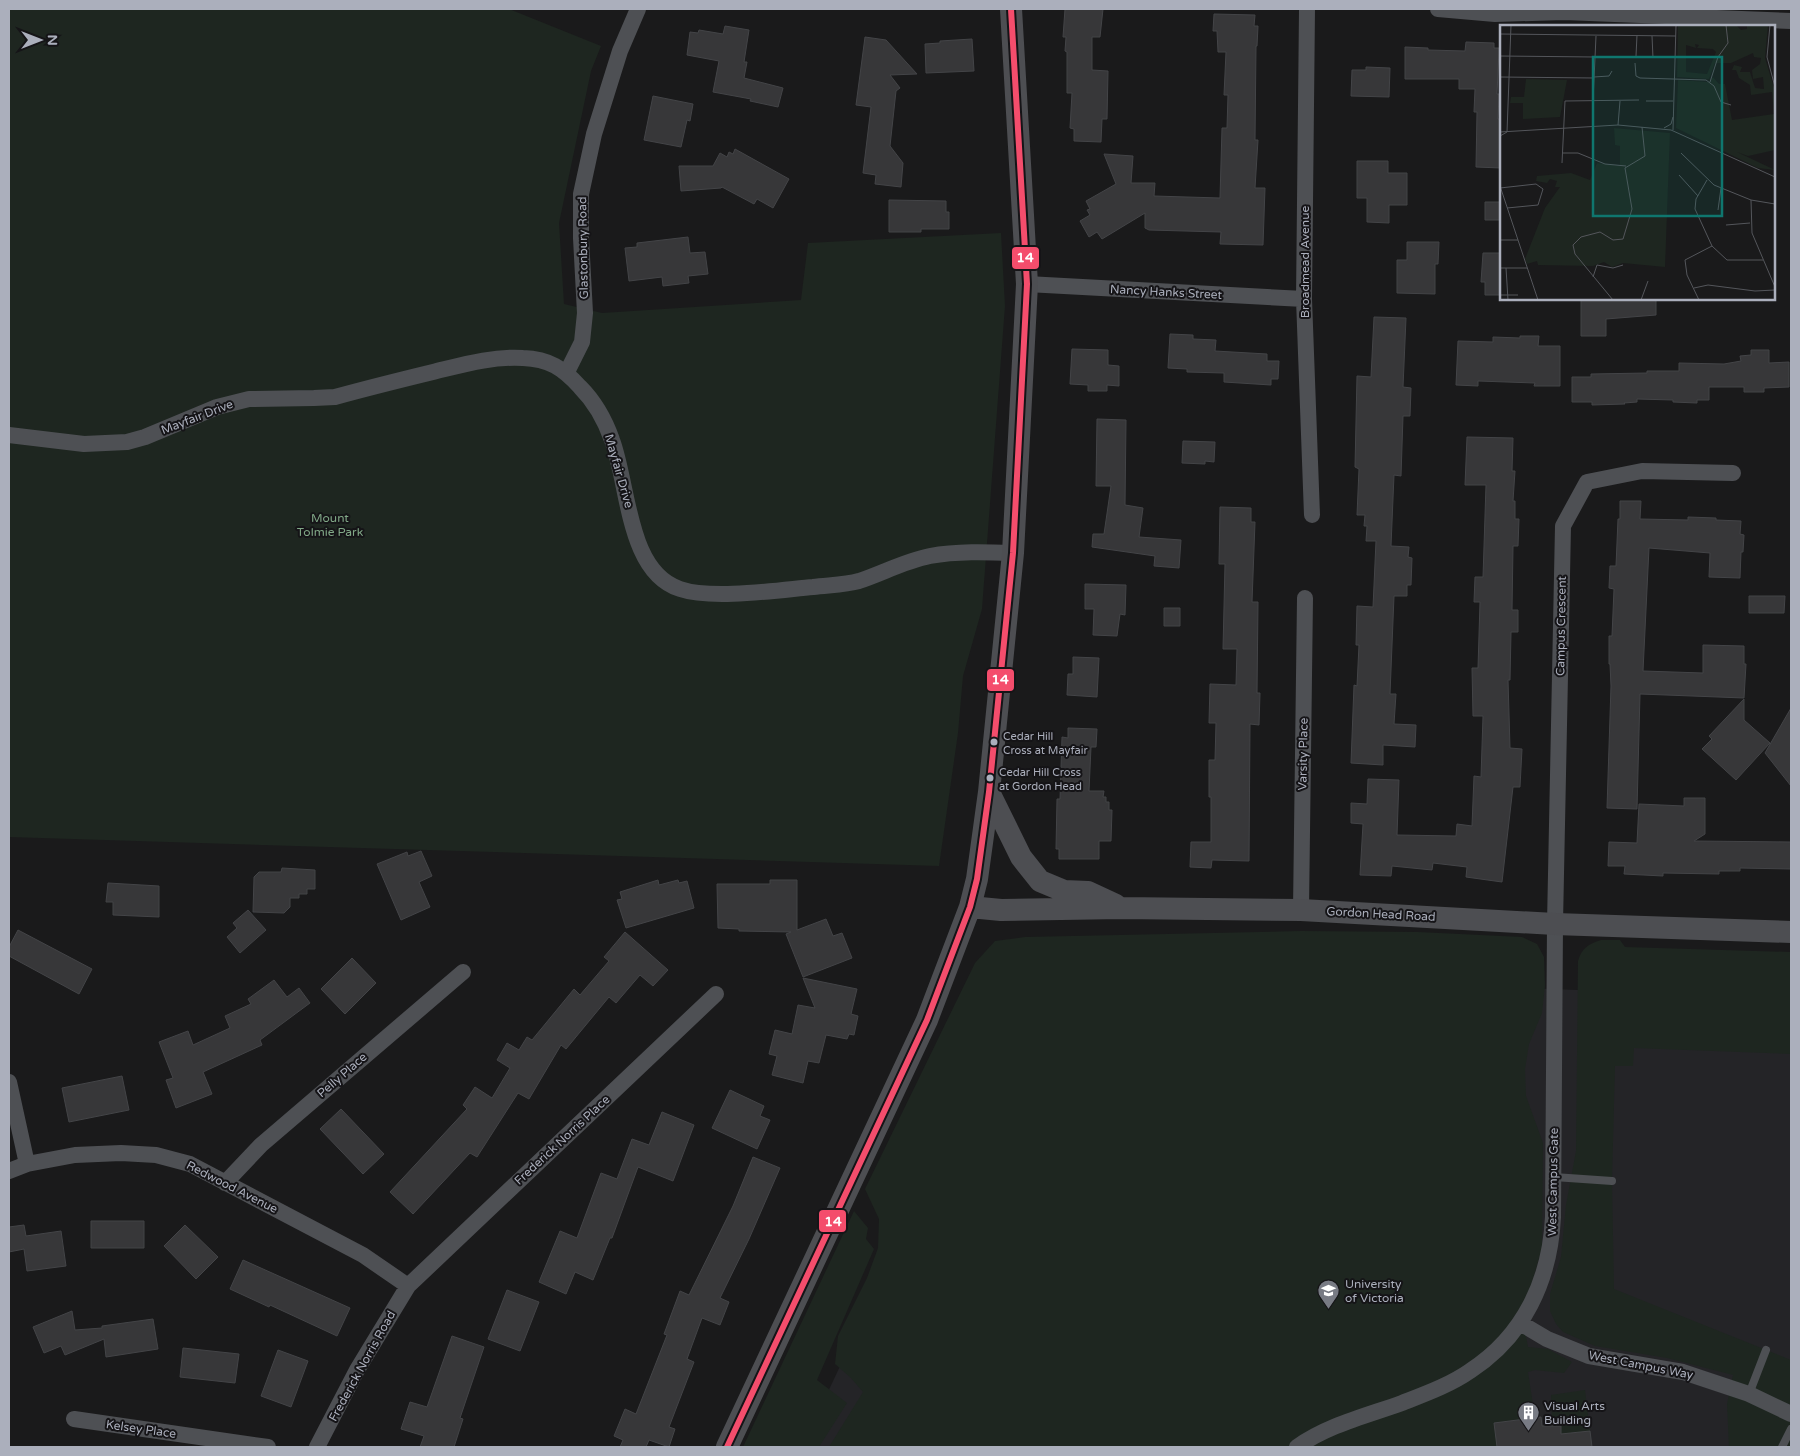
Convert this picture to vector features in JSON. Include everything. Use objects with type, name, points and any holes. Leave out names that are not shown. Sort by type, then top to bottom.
[{"type":"main road","points":[[727,1447],[927,1020],[970,907],[977,879],[989,792],[1013,553],[1027,284],[1011,9]]},
{"type":"main road","points":[[989,792],[1021,857],[1040,881],[1064,891],[1088,892],[1121,908]]},
{"type":"main road","name":"Gordon Head Road","points":[[970,907],[1001,910],[1121,908],[1300,910],[1555,924],[1791,932]]},
{"type":"street","name":"Glastonbury Road","points":[[567,372],[582,342],[585,313],[581,194],[594,134],[620,51],[638,9]]},
{"type":"street","name":"Broadmead Avenue","points":[[1307,9],[1304,300],[1312,515]]},
{"type":"street","points":[[1438,9],[1495,14],[1791,21]]},
{"type":"street","name":"Nancy Hanks Street","points":[[1027,284],[1304,300]]},
{"type":"street","name":"Mayfair Drive","points":[[9,435],[84,444],[127,442],[145,437],[217,407],[249,399],[335,396],[484,360],[510,358],[542,360],[567,372],[594,401],[612,440],[637,542],[647,564],[660,579],[680,589],[703,594],[743,593],[825,586],[857,581],[930,556],[971,552],[1013,553]]},
{"type":"street","name":"Campus Crescent","points":[[1555,924],[1562,526],[1587,482],[1642,471],[1733,473]]},
{"type":"street","name":"Varsity Place","points":[[1300,910],[1305,598]]},
{"type":"street","name":"West Campus Gate","points":[[1297,1447],[1332,1427],[1404,1402],[1450,1383],[1471,1371],[1506,1340],[1520,1322],[1542,1281],[1552,1239],[1555,924]]},
{"type":"street","name":"Pelly Place","points":[[225,1183],[261,1145],[463,972]]},
{"type":"street","name":"Frederick Norris Place","points":[[408,1286],[716,994]]},
{"type":"street","points":[[9,1082],[27,1164]]},
{"type":"street","name":"Redwood Avenue","points":[[9,1171],[27,1164],[75,1155],[121,1153],[156,1155],[190,1164],[363,1255],[408,1286]]},
{"type":"street","name":"Frederick Norris Road","points":[[317,1447],[357,1370],[408,1286]]},
{"type":"street","name":"West Campus Way","points":[[1520,1322],[1547,1339],[1589,1356],[1684,1372],[1749,1394],[1791,1414]]},
{"type":"street","name":"Kelsey Place","points":[[74,1419],[268,1447]]},
{"type":"lane","points":[[1554,1177],[1612,1180]]},
{"type":"lane","points":[[1749,1394],[1766,1350]]},
{"type":"lane","points":[[1782,1447],[1791,1429]]},
{"type":"shaded area","name":"University of Victoria","points":[[1251,978],[1791,998],[1791,1447],[802,1447],[931,1173]]},
{"type":"green space","name":"Mount Tolmie Park","points":[[9,9],[509,9],[601,46],[591,71],[559,223],[564,304],[602,313],[801,300],[808,243],[1001,233],[1005,306],[982,609],[963,676],[958,733],[939,866],[9,837]]},
{"type":"green space","name":"University of Victoria","points":[[1301,931],[1418,932],[1522,937],[1537,944],[1544,957],[1545,986],[1542,1013],[1529,1044],[1525,1069],[1526,1096],[1543,1143],[1542,1248],[1531,1286],[1521,1309],[1528,1347],[1548,1349],[1572,1362],[1564,1373],[1535,1370],[1528,1372],[1535,1418],[1494,1423],[1497,1447],[829,1447],[863,1392],[835,1364],[838,1336],[867,1278],[878,1248],[879,1219],[865,1189],[975,963],[995,941],[1025,937]]},
{"type":"green space","points":[[1601,940],[1620,940],[1625,947],[1791,952],[1791,1054],[1634,1048],[1633,1066],[1615,1066],[1612,1181],[1614,1289],[1791,1360],[1791,1447],[1729,1447],[1727,1404],[1733,1375],[1667,1358],[1595,1346],[1563,1332],[1556,1324],[1550,1311],[1550,1294],[1561,1257],[1566,1205],[1576,1151],[1578,961],[1586,947]]},
{"type":"green space","points":[[854,1211],[868,1228],[866,1239],[874,1249],[817,1380],[847,1403],[819,1447],[743,1447]]},
{"type":"green space","points":[[1585,1390],[1590,1431],[1561,1434],[1561,1426],[1552,1426],[1551,1395]]},
{"type":"building","points":[[1065,9],[1103,9],[1100,37],[1092,37],[1092,70],[1108,71],[1107,119],[1102,119],[1101,142],[1074,141],[1074,129],[1070,128],[1072,93],[1067,93],[1066,37],[1063,37]]},
{"type":"building","points":[[1214,14],[1255,15],[1254,26],[1258,26],[1255,140],[1258,140],[1255,188],[1265,188],[1263,245],[1220,244],[1221,232],[1149,230],[1145,228],[1145,213],[1102,239],[1097,232],[1089,237],[1080,221],[1090,215],[1087,210],[1090,209],[1086,201],[1116,184],[1104,154],[1133,156],[1131,183],[1155,183],[1154,196],[1220,198],[1222,128],[1227,128],[1228,95],[1224,95],[1226,52],[1218,52],[1217,31],[1213,31]]},
{"type":"building","points":[[725,26],[749,30],[744,62],[747,62],[744,78],[783,88],[778,107],[750,101],[751,99],[713,92],[719,61],[687,55],[690,32],[698,33],[699,30],[723,34]]},
{"type":"building","points":[[865,37],[886,40],[917,74],[890,75],[900,88],[896,91],[890,146],[903,163],[901,187],[875,184],[876,175],[863,173],[871,107],[856,105]]},
{"type":"building","points":[[972,39],[974,71],[926,73],[925,44]]},
{"type":"building","points":[[1466,42],[1494,43],[1494,48],[1499,48],[1497,94],[1499,94],[1500,168],[1476,167],[1477,112],[1474,112],[1475,89],[1459,89],[1459,79],[1405,79],[1405,47],[1465,51]]},
{"type":"building","points":[[1366,67],[1390,68],[1389,97],[1351,96],[1352,70],[1366,70]]},
{"type":"building","points":[[653,96],[693,104],[690,121],[687,120],[681,147],[644,140]]},
{"type":"building","points":[[735,149],[789,179],[773,208],[757,199],[754,204],[722,187],[681,191],[679,166],[713,166],[720,153],[727,157],[729,152],[733,154]]},
{"type":"building","points":[[1357,161],[1388,161],[1388,173],[1407,173],[1407,205],[1389,205],[1389,223],[1367,222],[1367,198],[1357,198]]},
{"type":"building","points":[[889,200],[946,201],[946,212],[949,212],[949,229],[921,229],[921,232],[889,232]]},
{"type":"building","points":[[1485,202],[1500,202],[1500,220],[1485,220]]},
{"type":"building","points":[[688,237],[690,253],[705,252],[708,274],[688,276],[689,283],[663,286],[662,277],[629,281],[625,248],[637,247],[637,243]]},
{"type":"building","points":[[1407,242],[1439,242],[1438,264],[1435,264],[1435,294],[1397,293],[1397,260],[1407,260]]},
{"type":"building","points":[[1483,253],[1500,253],[1500,295],[1485,295],[1485,282],[1481,282]]},
{"type":"building","points":[[1581,300],[1656,300],[1656,315],[1606,319],[1606,336],[1581,336]]},
{"type":"building","points":[[1374,317],[1406,318],[1403,387],[1411,388],[1410,416],[1403,416],[1401,476],[1394,475],[1391,546],[1409,547],[1408,557],[1412,558],[1411,585],[1407,585],[1407,596],[1394,596],[1390,694],[1396,694],[1394,724],[1416,725],[1415,747],[1383,745],[1383,765],[1351,763],[1354,685],[1357,686],[1359,645],[1356,645],[1357,606],[1373,607],[1376,541],[1366,541],[1367,526],[1364,526],[1365,515],[1357,515],[1359,469],[1355,467],[1357,376],[1371,377]]},
{"type":"building","points":[[1170,334],[1193,335],[1193,339],[1216,340],[1215,351],[1267,354],[1267,361],[1279,361],[1278,379],[1271,379],[1271,385],[1224,382],[1224,373],[1187,372],[1187,369],[1168,368]]},
{"type":"building","points":[[1520,336],[1539,336],[1538,346],[1560,346],[1560,386],[1534,386],[1535,383],[1478,381],[1478,386],[1456,385],[1458,341],[1493,342],[1493,337],[1520,338]]},
{"type":"building","points":[[1072,349],[1108,350],[1108,365],[1119,366],[1119,386],[1107,385],[1107,391],[1088,391],[1088,385],[1070,384]]},
{"type":"building","points":[[1751,350],[1769,350],[1769,363],[1789,362],[1789,387],[1764,388],[1764,392],[1744,392],[1744,387],[1709,387],[1709,400],[1697,400],[1697,403],[1637,399],[1637,402],[1625,404],[1592,405],[1592,402],[1572,402],[1572,377],[1591,377],[1591,374],[1679,371],[1679,363],[1724,364],[1741,361],[1740,356],[1751,355]]},
{"type":"building","points":[[1097,419],[1126,420],[1125,505],[1143,508],[1139,537],[1181,540],[1179,568],[1154,566],[1155,556],[1092,547],[1093,534],[1104,534],[1111,486],[1096,486]]},
{"type":"building","points":[[1467,437],[1513,438],[1512,471],[1515,471],[1513,501],[1515,501],[1515,519],[1519,519],[1518,546],[1513,546],[1512,610],[1518,610],[1518,632],[1511,632],[1510,680],[1508,680],[1510,748],[1522,749],[1520,787],[1513,787],[1502,882],[1466,877],[1467,867],[1433,863],[1432,870],[1392,866],[1391,876],[1360,875],[1363,824],[1351,823],[1351,803],[1367,804],[1368,779],[1399,780],[1397,835],[1456,836],[1457,824],[1472,826],[1474,776],[1481,777],[1483,716],[1473,716],[1472,668],[1478,668],[1480,602],[1474,602],[1475,577],[1483,577],[1486,485],[1465,485]]},
{"type":"building","points":[[1183,441],[1215,442],[1214,462],[1205,461],[1205,464],[1182,463]]},
{"type":"building","points":[[1620,501],[1641,501],[1640,519],[1688,520],[1688,517],[1741,521],[1740,534],[1744,535],[1740,578],[1709,577],[1710,553],[1649,548],[1643,671],[1703,673],[1703,645],[1744,646],[1744,664],[1746,664],[1744,698],[1640,694],[1637,809],[1607,808],[1611,686],[1609,636],[1612,636],[1614,589],[1609,588],[1610,566],[1616,566]]},
{"type":"building","points":[[1220,507],[1251,508],[1251,522],[1255,522],[1252,602],[1258,602],[1257,693],[1260,693],[1259,725],[1250,724],[1249,861],[1212,860],[1211,868],[1190,867],[1191,842],[1211,842],[1209,760],[1215,760],[1216,723],[1209,723],[1210,684],[1236,685],[1237,649],[1223,649],[1225,564],[1219,564]]},
{"type":"building","points":[[1085,584],[1126,585],[1125,615],[1120,614],[1117,636],[1093,635],[1094,609],[1085,609]]},
{"type":"building","points":[[1749,596],[1785,596],[1784,613],[1749,613]]},
{"type":"building","points":[[1164,608],[1180,608],[1180,626],[1164,626]]},
{"type":"building","points":[[1073,657],[1099,658],[1097,697],[1067,695],[1068,674],[1073,674]]},
{"type":"building","points":[[1744,699],[1744,720],[1770,743],[1736,780],[1702,749],[1712,739],[1709,736]]},
{"type":"building","points":[[1791,708],[1791,786],[1765,753]]},
{"type":"building","points":[[1068,728],[1097,729],[1096,747],[1091,747],[1089,791],[1104,791],[1103,797],[1106,797],[1106,802],[1109,802],[1109,810],[1112,810],[1111,841],[1099,841],[1099,859],[1059,859],[1059,849],[1056,849],[1057,799],[1060,799],[1062,737],[1068,738]]},
{"type":"building","points":[[1684,798],[1705,798],[1705,834],[1694,841],[1791,842],[1791,869],[1740,868],[1740,871],[1719,871],[1719,874],[1663,873],[1663,876],[1624,874],[1625,866],[1608,866],[1609,842],[1637,843],[1639,804],[1684,806]]},
{"type":"building","points":[[421,851],[432,876],[419,882],[430,907],[401,920],[377,864],[407,852],[408,856]]},
{"type":"building","points":[[282,868],[315,870],[315,889],[307,889],[307,894],[299,894],[299,898],[290,898],[290,907],[284,913],[253,912],[254,877],[259,872],[281,872]]},
{"type":"building","points":[[658,880],[659,885],[678,880],[679,883],[687,881],[694,908],[626,928],[617,900],[622,899],[620,892]]},
{"type":"building","points":[[770,880],[797,880],[797,930],[826,919],[833,936],[842,933],[852,958],[803,977],[786,934],[791,932],[739,931],[739,929],[718,928],[717,884],[770,884]]},
{"type":"building","points":[[108,883],[159,886],[159,917],[113,915],[113,902],[106,902]]},
{"type":"building","points":[[248,910],[266,930],[240,953],[227,937],[237,928],[233,923]]},
{"type":"building","points":[[18,930],[92,969],[79,994],[9,956],[9,947]]},
{"type":"building","points":[[625,932],[668,970],[653,986],[640,975],[616,1003],[609,997],[566,1049],[561,1045],[529,1099],[518,1093],[477,1157],[470,1153],[413,1214],[390,1192],[467,1109],[463,1105],[475,1087],[492,1098],[510,1068],[497,1060],[507,1043],[519,1050],[527,1037],[532,1040],[574,989],[580,995],[609,961],[604,957]]},
{"type":"building","points":[[352,958],[376,983],[345,1014],[321,989]]},
{"type":"building","points":[[803,978],[857,989],[851,1014],[858,1016],[854,1035],[849,1034],[847,1039],[826,1035],[819,1063],[808,1061],[803,1083],[772,1075],[777,1056],[769,1054],[775,1030],[792,1034],[798,1005],[815,1008]]},
{"type":"building","points":[[274,980],[287,997],[299,988],[310,1003],[260,1040],[262,1045],[203,1072],[212,1094],[176,1108],[166,1080],[173,1078],[159,1042],[188,1031],[193,1045],[230,1028],[225,1016],[251,1004],[248,999]]},
{"type":"building","points":[[122,1076],[129,1110],[69,1122],[62,1088]]},
{"type":"building","points":[[730,1090],[764,1106],[760,1116],[770,1120],[757,1149],[712,1128]]},
{"type":"building","points":[[341,1109],[384,1154],[363,1174],[320,1129]]},
{"type":"building","points":[[662,1112],[694,1125],[673,1181],[638,1167],[612,1238],[610,1238],[593,1280],[575,1272],[566,1294],[539,1282],[560,1231],[577,1238],[601,1173],[617,1179],[632,1139],[649,1145]]},
{"type":"building","points":[[753,1157],[780,1168],[749,1239],[720,1298],[729,1302],[720,1325],[702,1318],[687,1359],[694,1362],[669,1427],[675,1429],[669,1447],[649,1440],[646,1447],[620,1447],[623,1440],[614,1436],[625,1409],[636,1414],[667,1335],[664,1334],[680,1291],[689,1295],[733,1206]]},
{"type":"building","points":[[91,1221],[144,1221],[144,1248],[91,1248]]},
{"type":"building","points":[[24,1225],[26,1236],[61,1231],[66,1266],[27,1271],[24,1249],[9,1252],[9,1227]]},
{"type":"building","points":[[185,1225],[218,1257],[196,1279],[164,1246]]},
{"type":"building","points":[[243,1260],[350,1308],[337,1336],[230,1289]]},
{"type":"building","points":[[507,1290],[539,1302],[520,1351],[488,1339]]},
{"type":"building","points":[[72,1311],[75,1330],[102,1328],[102,1326],[153,1319],[158,1349],[106,1357],[104,1339],[65,1355],[61,1346],[44,1353],[33,1327]]},
{"type":"building","points":[[452,1336],[484,1347],[460,1418],[463,1419],[454,1447],[420,1447],[424,1436],[401,1429],[410,1402],[427,1407]]},
{"type":"building","points":[[183,1348],[239,1354],[235,1383],[180,1377]]},
{"type":"building","points":[[278,1350],[308,1361],[291,1407],[261,1396]]},
{"type":"building","name":"Visual Arts Building","points":[[1541,1417],[1542,1426],[1561,1426],[1561,1434],[1590,1431],[1592,1447],[1497,1447],[1494,1423]]},
{"type":"transit line","name":"14","points":[[727,1447],[927,1020],[970,907],[977,879],[989,792],[1013,553],[1027,284],[1011,9]]},
{"type":"place","name":"Cedar Hill Cross at Mayfair","points":[[994,742]]},
{"type":"place","name":"Cedar Hill Cross at Gordon Head","points":[[990,778]]},
{"type":"place","name":"University of Victoria","points":[[1329,1310]]},
{"type":"place","name":"Visual Arts Building","points":[[1528,1432]]}]
